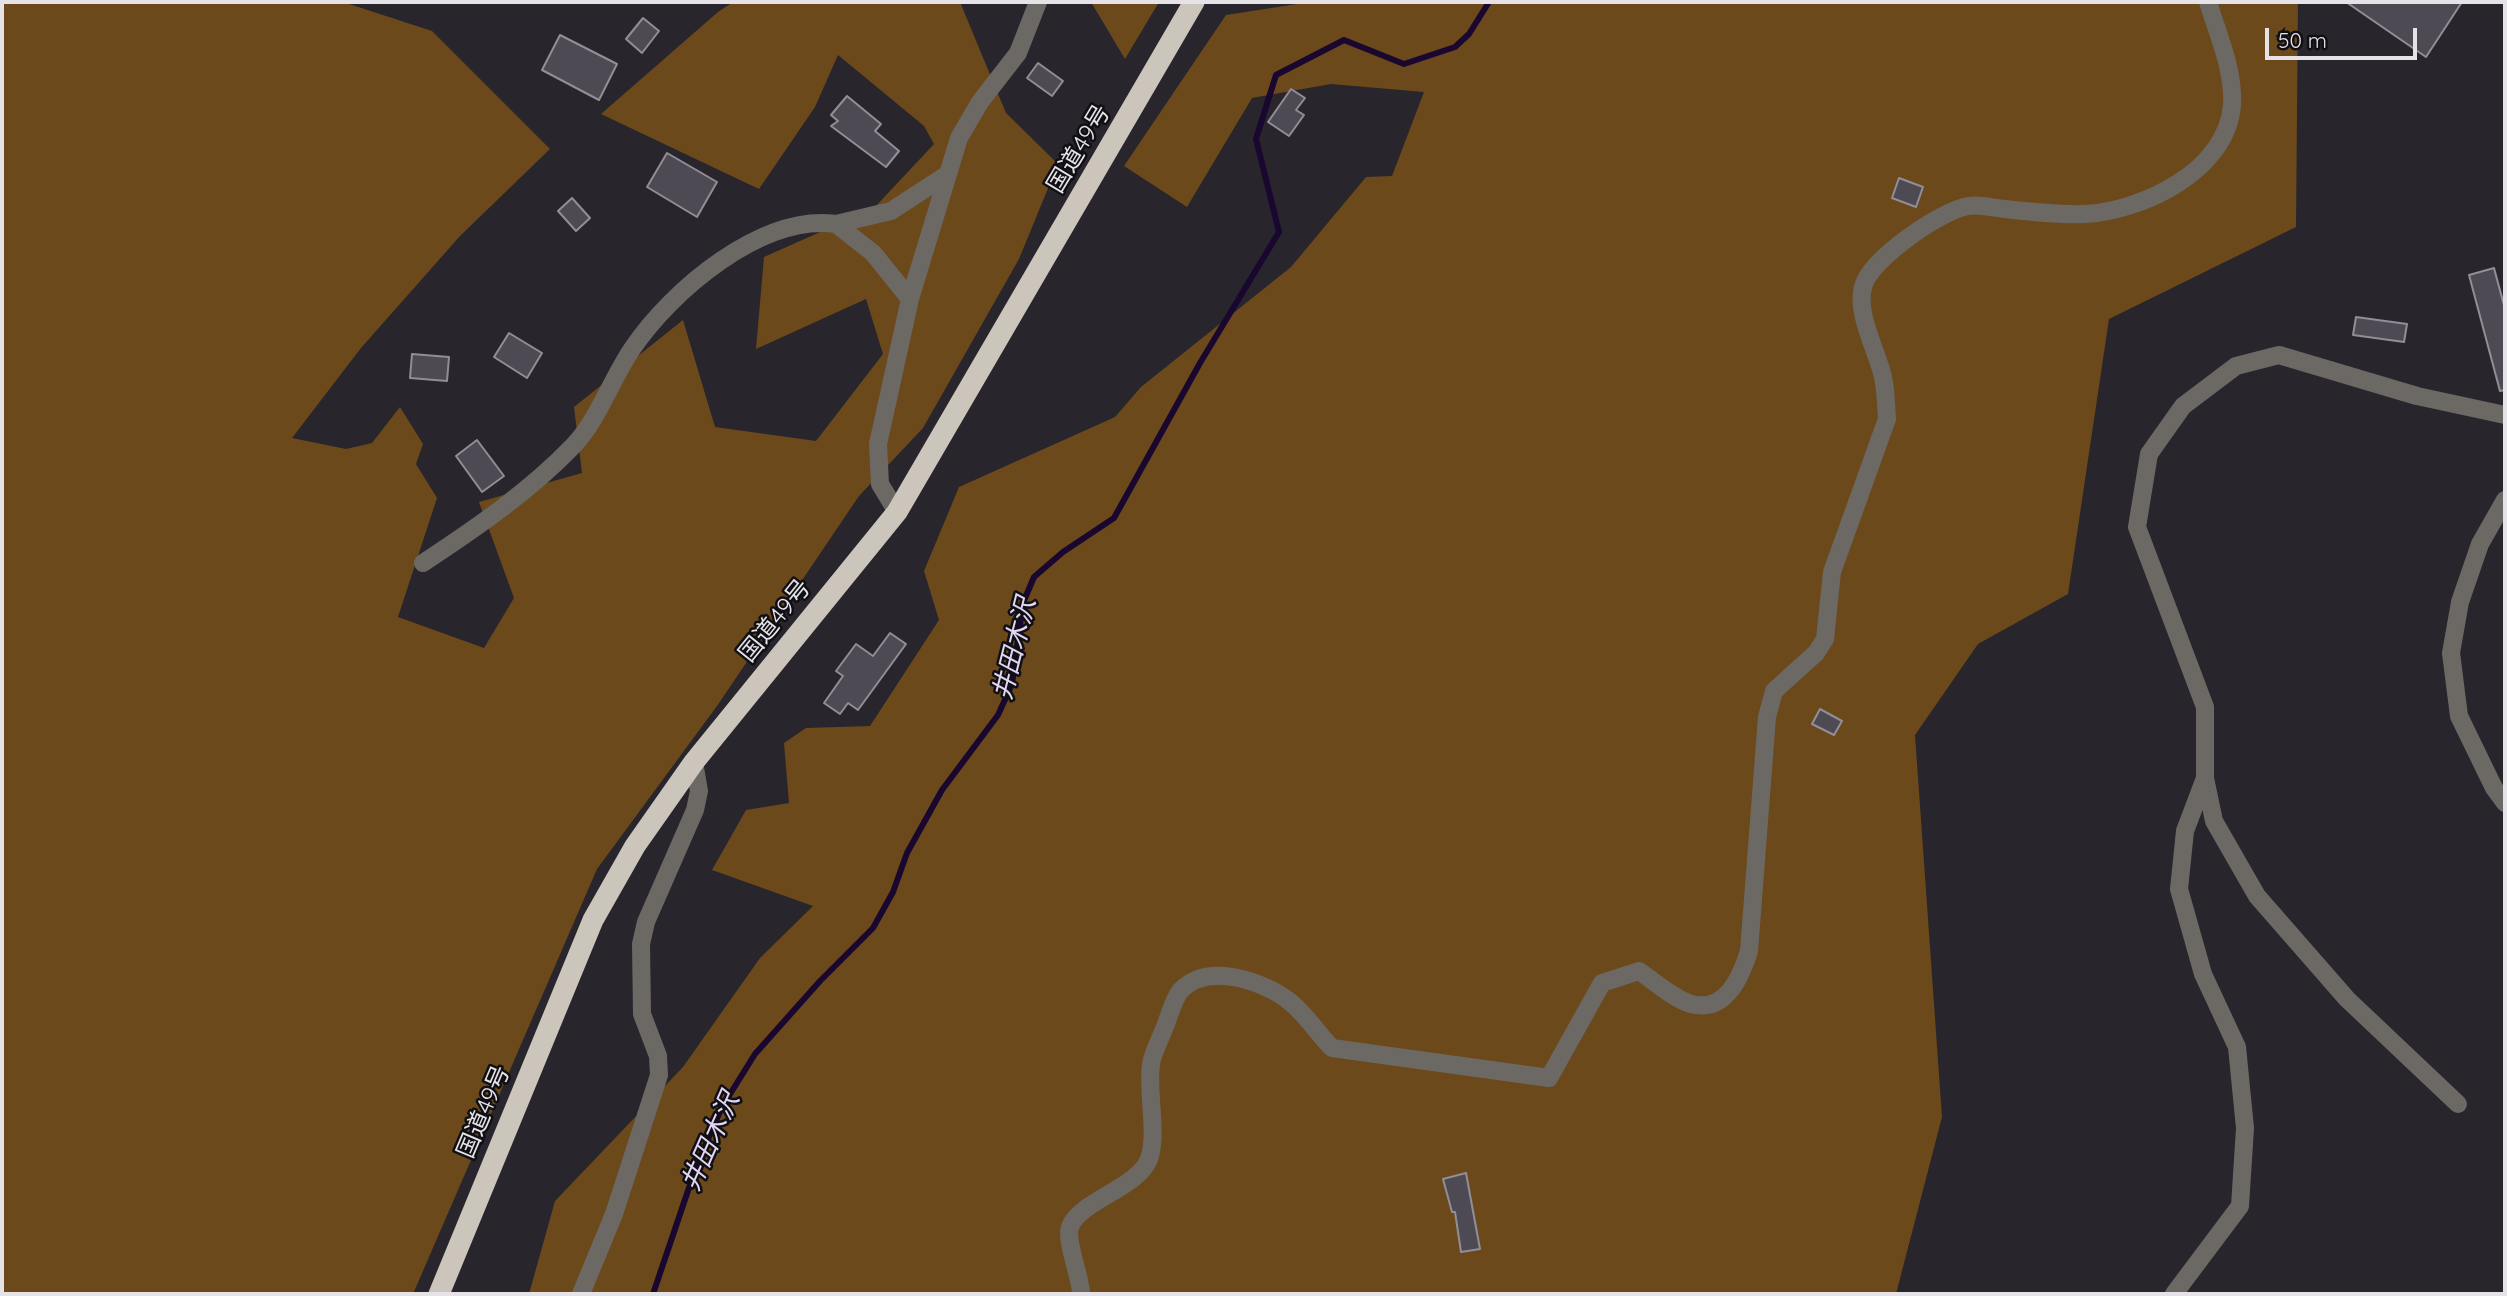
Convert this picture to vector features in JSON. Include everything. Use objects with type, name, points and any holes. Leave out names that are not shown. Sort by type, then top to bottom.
[{"type":"highway","name":"国道49号","points":[[439,1294],[593,920],[635,846],[694,762],[897,512],[1195,2]]},
{"type":"street","points":[[897,512],[880,484],[878,444],[910,299],[959,138],[979,102],[1018,53],[1038,2]]},
{"type":"street","points":[[1081,1294],[1080,1277],[1069,1238],[1070,1227],[1077,1216],[1140,1173],[1147,1162],[1152,1149],[1149,1093],[1152,1060],[1180,991],[1192,983],[1221,976],[1245,978],[1272,989],[1292,1003],[1332,1048],[1549,1078],[1602,983],[1610,979],[1639,971],[1689,1004],[1707,1005],[1730,993],[1741,978],[1749,951],[1767,717],[1774,691],[1816,653],[1825,639],[1832,572],[1887,419],[1886,392],[1864,314],[1862,287],[1868,275],[1910,236],[1940,215],[1970,205],[2086,214],[2133,204],[2169,188],[2195,169],[2221,141],[2232,108],[2231,84],[2208,2]]},
{"type":"street","points":[[423,563],[484,523],[575,444],[632,350],[689,282],[750,244],[814,221],[836,224],[891,211],[948,174]]},
{"type":"street","points":[[836,224],[873,253],[910,299]]},
{"type":"street","points":[[2458,1104],[2347,999],[2257,896],[2214,821],[2204,778],[2205,707],[2137,527],[2149,454],[2183,406],[2236,366],[2279,355],[2417,396],[2505,415]]},
{"type":"street","points":[[2505,500],[2480,544],[2460,602],[2451,653],[2459,716],[2494,788],[2505,803]]},
{"type":"street","points":[[581,1294],[614,1214],[659,1075],[658,1056],[642,1014],[641,944],[646,922],[695,810],[699,791],[694,762]]},
{"type":"street","points":[[2174,1294],[2240,1206],[2245,1128],[2236,1047],[2203,974],[2179,889],[2185,831],[2204,778]]},
{"type":"shaded area","points":[[2,2],[343,2],[432,31],[550,149],[460,236],[361,348],[292,438],[346,449],[372,443],[400,407],[423,444],[416,464],[437,498],[398,617],[484,648],[514,598],[479,502],[582,473],[574,407],[683,320],[715,427],[816,441],[883,354],[866,299],[756,349],[764,257],[874,208],[934,144],[924,126],[838,55],[815,107],[759,189],[601,114],[718,12],[733,2],[960,2],[1006,113],[1058,164],[1019,259],[923,428],[859,496],[717,706],[597,869],[413,1294],[2,1294]]},
{"type":"shaded area","points":[[1091,2],[1159,2],[1125,59]]},
{"type":"shaded area","points":[[1310,2],[2298,2],[2296,227],[2109,319],[2068,594],[1978,644],[1915,735],[1942,1117],[1896,1294],[529,1294],[555,1201],[683,1067],[760,958],[813,906],[712,870],[746,810],[789,803],[784,743],[806,728],[870,726],[939,620],[924,571],[959,487],[1115,417],[1141,387],[1291,267],[1366,177],[1392,176],[1424,92],[1331,84],[1252,98],[1187,207],[1124,166],[1226,15]]},
{"type":"building","points":[[2346,2],[2462,2],[2426,57]]},
{"type":"building","points":[[643,18],[659,31],[642,53],[626,39]]},
{"type":"building","points":[[560,35],[617,64],[599,100],[542,70]]},
{"type":"building","points":[[1038,63],[1063,81],[1052,96],[1027,78]]},
{"type":"building","points":[[1291,89],[1305,98],[1296,110],[1304,115],[1289,136],[1268,122]]},
{"type":"building","points":[[847,96],[881,124],[875,131],[899,151],[886,167],[831,126],[838,121],[831,115]]},
{"type":"building","points":[[667,153],[717,182],[697,217],[647,187]]},
{"type":"building","points":[[1899,178],[1923,187],[1916,207],[1892,198]]},
{"type":"building","points":[[572,198],[590,218],[576,231],[558,211]]},
{"type":"building","points":[[2494,268],[2505,309],[2505,390],[2500,391],[2469,275]]},
{"type":"building","points":[[2356,317],[2407,324],[2404,342],[2353,335]]},
{"type":"building","points":[[509,333],[542,353],[527,378],[494,357]]},
{"type":"building","points":[[412,354],[449,357],[447,381],[410,378]]},
{"type":"building","points":[[477,440],[504,476],[482,492],[456,456]]},
{"type":"building","points":[[890,633],[906,644],[858,710],[848,703],[840,714],[824,703],[843,676],[836,671],[856,644],[873,656]]},
{"type":"building","points":[[1820,709],[1842,721],[1834,735],[1812,724]]},
{"type":"building","points":[[1466,1173],[1480,1249],[1461,1252],[1455,1212],[1452,1212],[1443,1179]]},
{"type":"waterway","name":"井田木沢","points":[[653,1294],[697,1164],[722,1107],[755,1054],[820,981],[873,928],[893,892],[907,853],[942,790],[998,715],[1012,684],[1023,603],[1034,577],[1063,552],[1114,518],[1200,363],[1279,232],[1256,139],[1276,75],[1344,40],[1404,64],[1455,47],[1469,34],[1489,2]]}]
